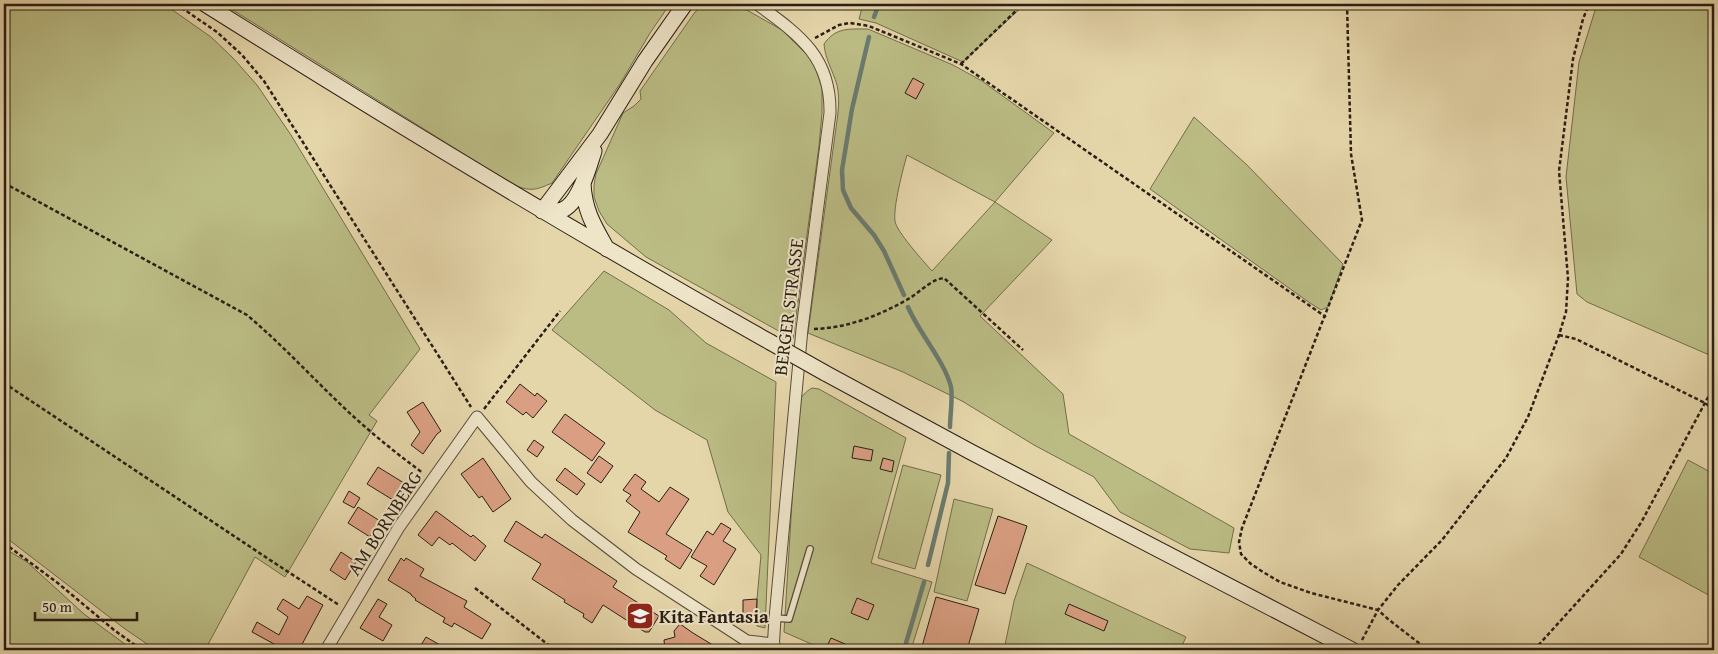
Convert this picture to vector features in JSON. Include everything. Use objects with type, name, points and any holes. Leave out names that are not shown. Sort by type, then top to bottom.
[{"type":"main road","points":[[205,4],[542,211],[770,342],[988,461],[1356,646]]},
{"type":"main road","points":[[542,211],[600,134],[651,53],[685,4]]},
{"type":"main road","points":[[542,211],[562,210],[569,206],[583,182],[600,134]]},
{"type":"main road","points":[[583,182],[584,201],[588,213],[608,250]]},
{"type":"street","name":"BERGER STRASSE","points":[[477,417],[531,482],[572,520],[636,568],[748,641],[774,647],[775,618],[802,329],[826,145],[830,99],[829,85],[822,68],[805,43],[786,25],[757,4]]},
{"type":"street","name":"AM BORNBERG","points":[[326,650],[399,527],[477,417]]},
{"type":"lane","points":[[775,618],[789,619],[810,549]]},
{"type":"path","points":[[176,4],[217,32],[264,81],[477,417],[560,311]]},
{"type":"path","points":[[961,64],[1023,4]]},
{"type":"path","points":[[1347,4],[1351,154],[1362,220],[1326,317],[1242,528],[1239,542],[1241,554],[1251,564],[1280,582],[1311,593],[1378,610],[1428,650]]},
{"type":"path","points":[[1356,646],[1378,610],[1398,585],[1442,540],[1506,458],[1528,417],[1558,335],[1566,312],[1568,278],[1559,171],[1573,59],[1588,4]]},
{"type":"path","points":[[805,43],[839,25],[850,23],[869,26],[961,64],[1326,317]]},
{"type":"path","points":[[4,183],[247,315],[275,338],[339,403],[384,443],[432,480]]},
{"type":"path","points":[[802,329],[829,328],[856,322],[884,312],[913,296],[937,279],[944,278],[1023,350]]},
{"type":"path","points":[[1558,335],[1576,339],[1705,403],[1714,410]]},
{"type":"path","points":[[4,383],[261,555],[349,610]]},
{"type":"path","points":[[1534,650],[1621,554],[1642,521],[1714,386]]},
{"type":"path","points":[[4,543],[142,650]]},
{"type":"path","points":[[475,588],[555,650]]},
{"type":"green space","points":[[4,4],[164,4],[211,37],[257,85],[291,135],[420,349],[369,415],[377,421],[285,577],[255,557],[205,650],[156,650],[125,629],[4,536]]},
{"type":"green space","points":[[223,4],[670,4],[650,33],[620,84],[552,183],[537,189],[525,189],[514,185]]},
{"type":"green space","points":[[706,4],[738,5],[782,30],[810,58],[822,88],[819,146],[793,339],[646,257],[607,224],[599,211],[594,197],[596,174],[623,113],[641,99],[640,91],[695,12]]},
{"type":"green space","points":[[863,4],[1025,4],[963,62],[876,23],[859,19]]},
{"type":"green space","points":[[1597,4],[1714,4],[1714,357],[1587,302],[1577,294],[1566,177],[1579,62]]},
{"type":"green space","points":[[868,29],[953,65],[982,81],[1054,133],[995,202],[1052,240],[980,316],[1063,394],[1069,434],[1234,528],[1229,553],[1190,549],[1120,512],[1094,477],[1034,445],[962,401],[903,372],[808,333],[839,106],[837,85],[827,60],[824,44],[833,34],[843,30]],"holes":[[[907,155],[995,202],[932,271],[905,239],[895,221],[897,198]]]},
{"type":"green space","points":[[1194,117],[1247,165],[1343,264],[1328,307],[1321,310],[1310,303],[1150,189]]},
{"type":"green space","points":[[604,271],[669,310],[706,343],[776,382],[765,628],[757,626],[757,599],[761,555],[728,512],[707,440],[655,410],[552,330]]},
{"type":"green space","points":[[812,388],[819,389],[906,438],[871,563],[932,582],[911,650],[825,650],[784,632],[798,404],[807,391]]},
{"type":"green space","points":[[1688,460],[1714,474],[1714,598],[1639,557]]},
{"type":"green space","points":[[903,465],[941,475],[915,569],[878,558]]},
{"type":"green space","points":[[954,499],[993,509],[967,601],[934,592]]},
{"type":"green space","points":[[4,548],[27,562],[84,614],[133,650],[4,650]]},
{"type":"green space","points":[[1027,563],[1186,637],[1180,650],[1004,650],[1014,601]]},
{"type":"building","points":[[913,78],[924,84],[916,99],[905,93]]},
{"type":"building","points":[[520,384],[535,396],[537,393],[547,401],[533,418],[526,412],[523,415],[506,402]]},
{"type":"building","points":[[423,402],[441,431],[423,454],[411,445],[420,432],[407,412]]},
{"type":"building","points":[[565,414],[605,443],[592,461],[552,432]]},
{"type":"building","points":[[534,440],[544,447],[537,457],[527,450]]},
{"type":"building","points":[[854,446],[873,450],[871,461],[852,458]]},
{"type":"building","points":[[599,456],[613,466],[601,483],[587,473]]},
{"type":"building","points":[[483,458],[511,499],[493,512],[482,496],[479,498],[461,474]]},
{"type":"building","points":[[883,458],[894,461],[892,472],[880,469]]},
{"type":"building","points":[[378,467],[404,483],[393,500],[367,484]]},
{"type":"building","points":[[565,468],[585,484],[577,495],[556,480]]},
{"type":"building","points":[[635,474],[646,482],[641,489],[659,502],[670,487],[689,499],[666,534],[692,550],[680,569],[665,559],[667,556],[628,532],[640,512],[626,501],[631,495],[623,490]]},
{"type":"building","points":[[349,491],[360,498],[354,508],[343,502]]},
{"type":"building","points":[[358,507],[380,521],[370,537],[348,523]]},
{"type":"building","points":[[436,511],[471,537],[473,535],[486,546],[475,561],[452,543],[450,545],[439,537],[432,546],[418,535]]},
{"type":"building","points":[[998,516],[1027,526],[1005,594],[975,585]]},
{"type":"building","points":[[516,521],[542,538],[545,534],[617,581],[613,587],[659,616],[649,632],[645,632],[603,605],[592,623],[583,617],[584,614],[564,602],[565,600],[532,579],[541,564],[504,541]]},
{"type":"building","points":[[721,523],[731,529],[723,541],[736,549],[714,585],[700,576],[707,566],[691,557],[707,531],[713,535]]},
{"type":"building","points":[[341,552],[356,562],[345,580],[330,570]]},
{"type":"building","points":[[401,558],[404,561],[406,558],[424,569],[420,576],[467,601],[464,607],[491,624],[482,639],[454,623],[452,627],[443,622],[445,618],[415,600],[411,594],[388,580]]},
{"type":"building","points":[[307,596],[323,605],[299,650],[285,650],[252,632],[257,622],[279,635],[288,617],[277,609],[283,599],[299,609]]},
{"type":"building","points":[[936,597],[979,609],[967,650],[921,650]]},
{"type":"building","points":[[857,598],[874,605],[868,620],[851,613]]},
{"type":"building","points":[[378,599],[387,604],[379,617],[392,625],[383,641],[360,628]]},
{"type":"building","points":[[757,599],[756,619],[743,619],[743,600]]},
{"type":"building","points":[[1069,604],[1108,621],[1104,631],[1065,614]]},
{"type":"building","points":[[680,624],[721,650],[665,650],[664,640],[675,637],[674,631]]},
{"type":"building","points":[[426,637],[449,650],[418,650]]},
{"type":"building","points":[[831,638],[859,650],[825,650]]},
{"type":"waterway","points":[[874,17],[879,4]]},
{"type":"waterway","points":[[869,37],[852,109],[842,170],[843,190],[851,208],[874,235],[884,251],[904,295]]},
{"type":"waterway","points":[[908,307],[948,377],[952,391],[950,427]]},
{"type":"waterway","points":[[928,565],[948,483],[949,453]]},
{"type":"waterway","points":[[904,650],[924,582]]},
{"type":"place","name":"Kita Fantasia","points":[[640,616]]}]
